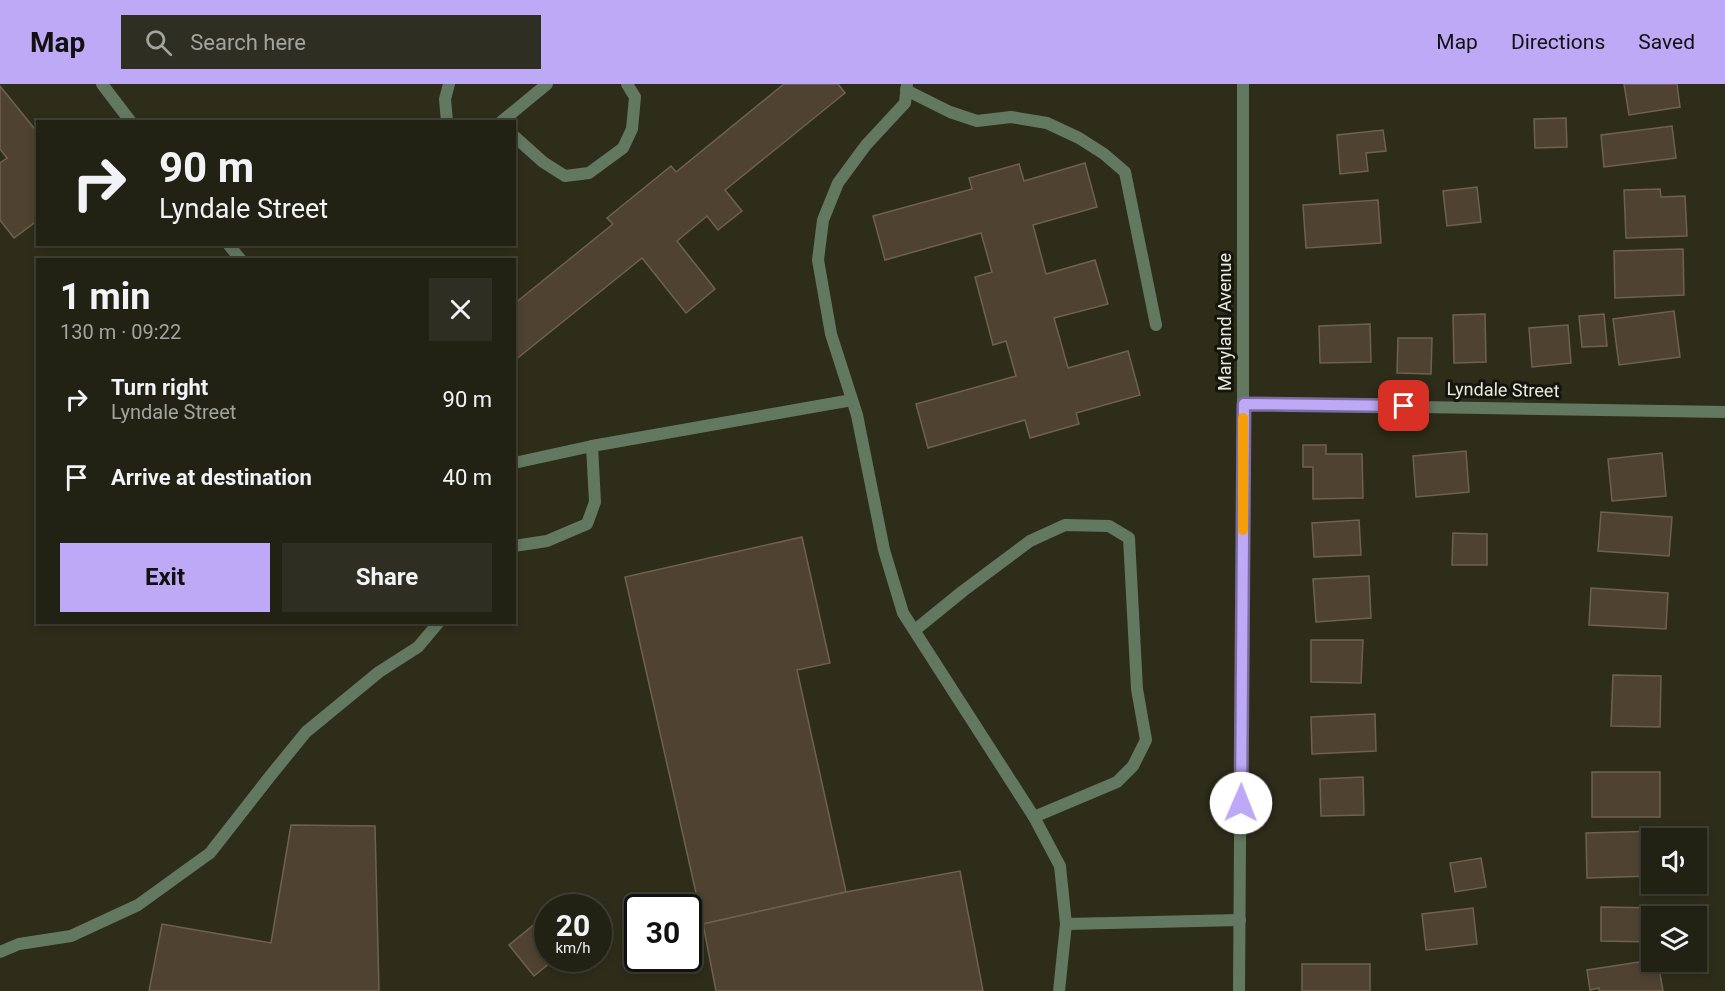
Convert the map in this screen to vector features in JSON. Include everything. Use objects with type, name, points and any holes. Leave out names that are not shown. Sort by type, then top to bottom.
[{"type":"street","points":[[102,84],[129,120]]},
{"type":"street","points":[[447,120],[446,99],[449,84]]},
{"type":"street","points":[[503,120],[547,84]]},
{"type":"street","points":[[516,138],[543,162],[565,176],[590,173],[623,148],[632,129],[634,97],[627,84]]},
{"type":"street","name":"Maryland Avenue","points":[[1239,991],[1244,404],[1243,84]]},
{"type":"street","points":[[1059,991],[1066,924],[1060,866],[1034,817],[903,613],[884,550],[857,414],[831,334],[818,260],[823,220],[838,183],[866,145],[905,103],[907,87],[950,112],[977,121],[1011,117],[1047,123],[1079,138],[1104,154],[1125,172],[1156,325]]},
{"type":"street","points":[[230,246],[239,258]]},
{"type":"street","points":[[516,463],[592,446],[852,400]]},
{"type":"street","name":"Lyndale Street","points":[[1244,404],[1725,412]]},
{"type":"street","points":[[516,546],[548,541],[586,524],[595,502],[592,446]]},
{"type":"street","points":[[915,630],[1030,541],[1065,525],[1109,526],[1129,538],[1137,689],[1146,740],[1133,766],[1117,782],[1034,817]]},
{"type":"street","points":[[0,952],[19,944],[71,936],[138,905],[210,853],[306,732],[379,672],[418,648],[437,624]]},
{"type":"street","points":[[1066,924],[1240,920]]},
{"type":"building","points":[[784,84],[838,84],[845,93],[725,190],[742,211],[718,230],[707,216],[677,241],[715,289],[686,313],[642,258],[516,359],[516,302],[613,224],[607,218],[671,166],[676,172]]},
{"type":"building","points":[[1624,84],[1677,84],[1680,107],[1629,115]]},
{"type":"building","points":[[0,86],[36,131],[36,222],[14,238],[0,220],[0,163],[7,158],[0,149]]},
{"type":"building","points":[[1566,118],[1567,147],[1535,148],[1534,119]]},
{"type":"building","points":[[1672,126],[1676,158],[1604,167],[1601,135]]},
{"type":"building","points":[[1383,130],[1386,151],[1366,153],[1368,171],[1340,174],[1337,135]]},
{"type":"building","points":[[1085,163],[1097,207],[1033,225],[1046,274],[1095,260],[1108,304],[1054,318],[1068,368],[1128,351],[1140,395],[1076,413],[1079,424],[1030,438],[1025,420],[928,448],[916,404],[1016,376],[1006,341],[993,345],[975,277],[992,272],[981,233],[885,260],[873,216],[972,189],[969,178],[1019,164],[1024,181]]},
{"type":"building","points":[[1477,187],[1481,222],[1447,226],[1443,191]]},
{"type":"building","points":[[1660,189],[1661,197],[1685,196],[1687,236],[1626,238],[1624,190]]},
{"type":"building","points":[[1378,200],[1381,243],[1306,248],[1303,205]]},
{"type":"building","points":[[1683,249],[1684,295],[1615,298],[1614,251]]},
{"type":"building","points":[[1674,311],[1680,357],[1619,365],[1613,319]]},
{"type":"building","points":[[1485,314],[1486,362],[1454,363],[1453,315]]},
{"type":"building","points":[[1604,314],[1607,346],[1582,347],[1579,316]]},
{"type":"building","points":[[1370,324],[1371,362],[1320,363],[1319,326]]},
{"type":"building","points":[[1568,325],[1571,363],[1532,367],[1529,328]]},
{"type":"building","points":[[1398,338],[1432,338],[1431,374],[1397,373]]},
{"type":"building","points":[[1303,445],[1326,445],[1326,454],[1362,454],[1363,498],[1313,499],[1313,467],[1303,467]]},
{"type":"building","points":[[1466,451],[1469,492],[1416,497],[1413,456]]},
{"type":"building","points":[[1662,453],[1666,496],[1612,501],[1608,459]]},
{"type":"building","points":[[1601,512],[1672,517],[1669,556],[1598,551]]},
{"type":"building","points":[[1359,520],[1361,555],[1314,557],[1312,523]]},
{"type":"building","points":[[1453,533],[1487,534],[1487,565],[1452,565]]},
{"type":"building","points":[[802,537],[830,663],[797,670],[846,892],[703,924],[702,894],[696,894],[625,577]]},
{"type":"building","points":[[1369,576],[1371,618],[1316,622],[1313,579]]},
{"type":"building","points":[[1591,588],[1668,593],[1666,629],[1589,625]]},
{"type":"building","points":[[1311,640],[1363,640],[1361,683],[1311,682]]},
{"type":"building","points":[[1613,675],[1661,676],[1660,727],[1611,726]]},
{"type":"building","points":[[1375,714],[1376,751],[1312,754],[1311,717]]},
{"type":"building","points":[[1592,772],[1660,772],[1660,817],[1592,817]]},
{"type":"building","points":[[1363,777],[1364,815],[1321,816],[1320,779]]},
{"type":"building","points":[[291,825],[375,826],[379,991],[149,991],[162,924],[271,943]]},
{"type":"building","points":[[1641,831],[1641,876],[1587,878],[1586,833]]},
{"type":"building","points":[[1481,858],[1486,887],[1455,892],[1450,863]]},
{"type":"building","points":[[960,871],[983,991],[716,991],[703,924],[846,892]]},
{"type":"building","points":[[1601,907],[1641,908],[1641,942],[1601,941]]},
{"type":"building","points":[[1473,908],[1477,944],[1426,950],[1422,914]]},
{"type":"building","points":[[534,925],[534,972],[539,972],[534,976],[509,945]]},
{"type":"building","points":[[1641,962],[1641,972],[1660,972],[1663,991],[1599,991],[1599,988],[1590,990],[1587,970]]},
{"type":"building","points":[[1302,964],[1370,964],[1370,991],[1302,991]]},
{"type":"slow traffic","points":[[1243,418],[1243,530]]},
{"type":"route","points":[[1241,803],[1244,404],[1404,406]]}]
